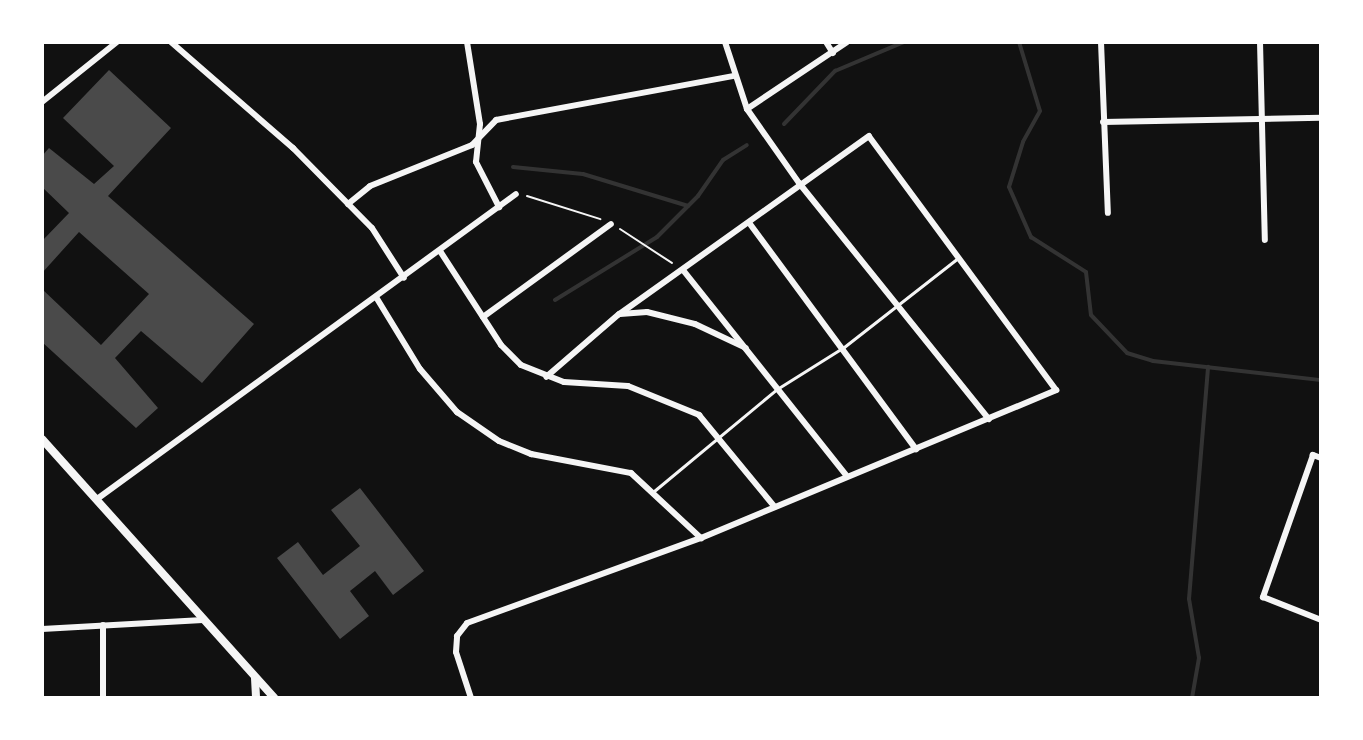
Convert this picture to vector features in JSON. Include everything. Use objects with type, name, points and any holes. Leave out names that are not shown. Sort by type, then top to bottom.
[{"type":"main road","points":[[42,439],[274,698]]},
{"type":"main road","points":[[255,677],[256,698]]},
{"type":"street","points":[[42,102],[117,42]]},
{"type":"street","points":[[171,42],[293,148],[372,228],[404,278]]},
{"type":"street","points":[[467,42],[480,124],[476,162],[499,207]]},
{"type":"street","points":[[725,42],[747,109],[799,183],[899,303],[989,419]]},
{"type":"street","points":[[826,42],[833,53]]},
{"type":"street","points":[[747,109],[847,42]]},
{"type":"street","points":[[1101,42],[1108,213]]},
{"type":"street","points":[[1260,42],[1265,240]]},
{"type":"street","points":[[348,204],[370,186],[477,140],[496,120],[734,76]]},
{"type":"street","points":[[1103,122],[1321,118]]},
{"type":"street","points":[[471,698],[456,652],[457,636],[467,623],[701,538],[1056,390],[869,136],[799,183],[750,224],[619,314],[546,377]]},
{"type":"street","points":[[97,499],[516,194]]},
{"type":"street","points":[[483,317],[611,224]]},
{"type":"street","points":[[750,224],[844,347],[916,449]]},
{"type":"street","points":[[440,251],[483,317],[521,365],[546,377],[628,386],[669,399],[699,415],[774,506]]},
{"type":"street","points":[[683,270],[846,475]]},
{"type":"street","points":[[376,297],[420,369],[457,412],[499,441],[531,454],[631,473],[654,491],[701,538]]},
{"type":"street","points":[[619,314],[647,312],[695,324],[749,350]]},
{"type":"street","points":[[1321,458],[1313,455],[1263,597],[1321,620]]},
{"type":"street","points":[[42,629],[203,620]]},
{"type":"street","points":[[103,625],[103,698]]},
{"type":"lane","points":[[654,491],[777,389],[844,347],[958,258]]},
{"type":"building","points":[[109,70],[171,128],[108,196],[254,324],[202,383],[141,331],[115,358],[158,408],[136,428],[42,342],[42,289],[101,345],[149,294],[79,232],[42,273],[42,241],[69,213],[42,187],[42,156],[49,148],[94,184],[114,166],[63,118]]},
{"type":"building","points":[[360,488],[424,571],[393,595],[375,571],[350,591],[369,616],[340,639],[277,558],[298,542],[323,575],[360,546],[331,510]]},
{"type":"waterway","points":[[784,124],[835,71],[904,42]]},
{"type":"waterway","points":[[1019,42],[1040,111],[1023,142],[1009,187],[1031,237],[1086,272],[1091,315],[1127,353],[1153,361],[1321,380]]},
{"type":"waterway","points":[[555,300],[657,237],[698,196],[723,160],[747,145]]},
{"type":"waterway","points":[[513,167],[583,174],[688,206]]},
{"type":"waterway","points":[[1192,698],[1199,658],[1189,599],[1208,367]]}]
